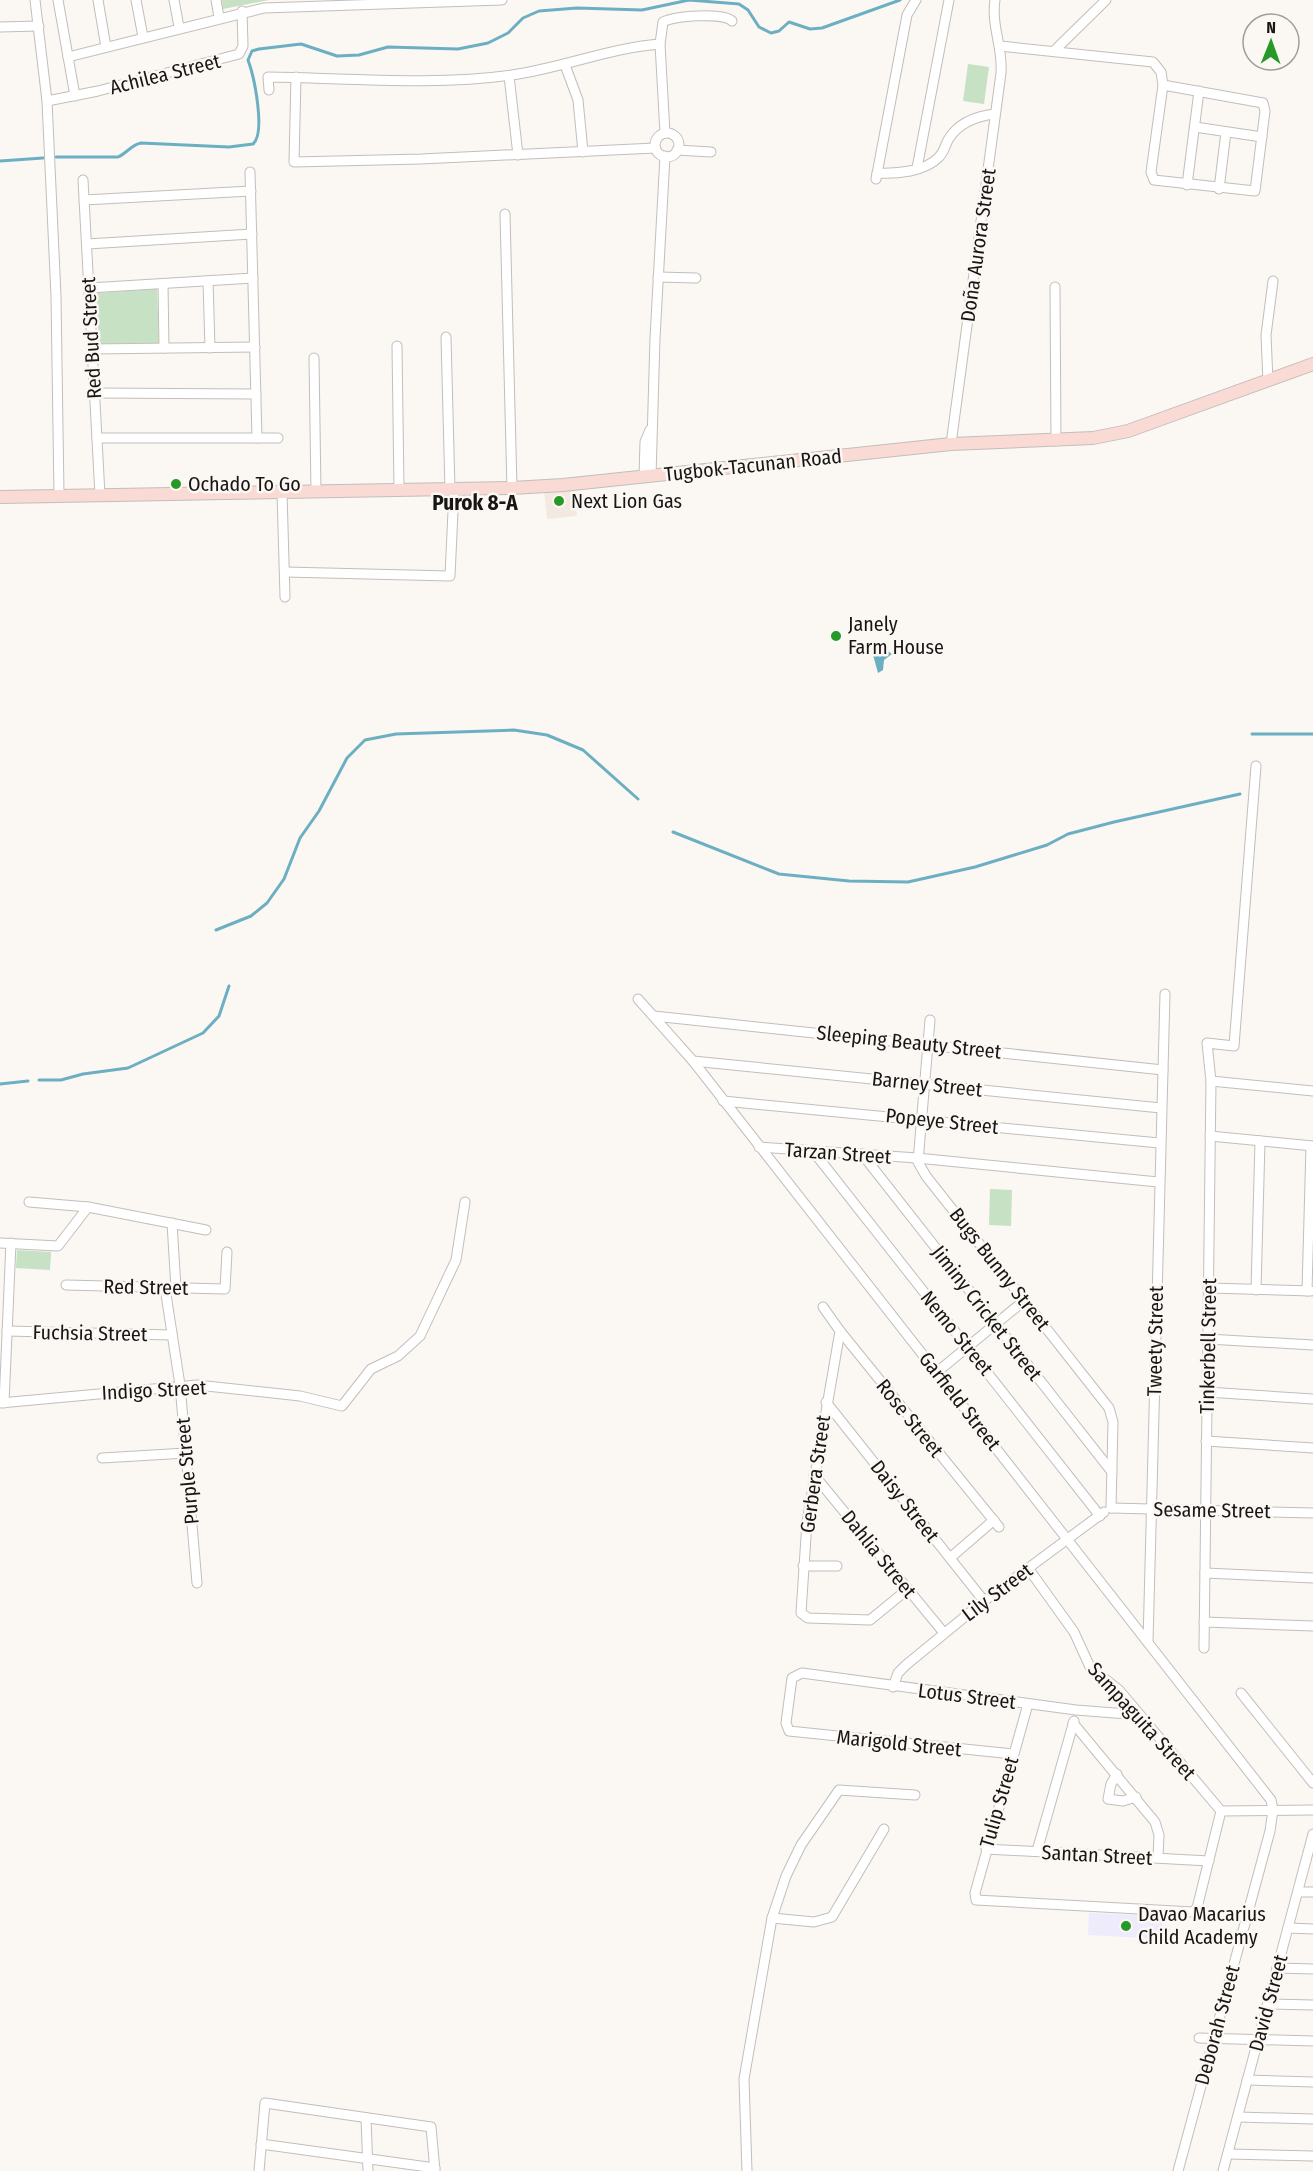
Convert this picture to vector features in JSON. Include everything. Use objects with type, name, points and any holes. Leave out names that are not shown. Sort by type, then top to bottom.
[{"type":"street","points":[[35,0],[48,101],[56,296],[59,495]]},
{"type":"street","points":[[58,0],[75,96]]},
{"type":"street","points":[[98,0],[106,46]]},
{"type":"street","points":[[136,0],[143,37]]},
{"type":"street","points":[[174,0],[179,27]]},
{"type":"street","points":[[216,0],[219,17]]},
{"type":"street","points":[[68,57],[274,4],[502,0]]},
{"type":"street","points":[[916,0],[907,15],[876,176],[917,168],[939,157],[959,127],[975,118],[995,114]]},
{"type":"street","points":[[917,168],[949,0]]},
{"type":"street","points":[[995,0],[993,22],[1000,45],[1153,62],[1161,72],[1163,85],[1151,172],[1154,180],[1219,189],[1255,191],[1265,111],[1263,103],[1163,85]]},
{"type":"street","points":[[1054,51],[1106,0]]},
{"type":"street","name":"Achilea Street","points":[[48,101],[239,54],[243,46],[242,11]]},
{"type":"street","points":[[665,133],[661,26],[667,20],[721,16],[732,21]]},
{"type":"street","points":[[0,27],[39,26]]},
{"type":"street","points":[[268,90],[268,77],[441,79],[509,76],[565,65],[632,47],[660,44]]},
{"type":"street","name":"Doña Aurora Street","points":[[951,444],[1002,65],[1000,45]]},
{"type":"street","points":[[565,65],[578,100],[584,152]]},
{"type":"street","points":[[509,76],[508,115],[518,154]]},
{"type":"street","points":[[296,77],[294,162],[656,148],[665,156],[672,155],[677,150],[678,143],[675,136],[665,133],[658,137],[656,148]]},
{"type":"street","points":[[1187,185],[1199,91]]},
{"type":"street","points":[[1195,127],[1262,137]]},
{"type":"street","points":[[1219,189],[1226,132]]},
{"type":"street","points":[[677,150],[711,152]]},
{"type":"street","points":[[648,476],[665,156]]},
{"type":"street","points":[[250,172],[257,438]]},
{"type":"street","name":"Red Bud Street","points":[[83,180],[100,495]]},
{"type":"street","points":[[84,200],[250,191]]},
{"type":"street","points":[[505,214],[512,488]]},
{"type":"street","points":[[87,243],[252,234]]},
{"type":"street","points":[[658,277],[696,278]]},
{"type":"street","points":[[89,288],[253,278]]},
{"type":"street","points":[[208,281],[210,348]]},
{"type":"street","points":[[1268,381],[1266,335],[1273,281]]},
{"type":"street","points":[[163,284],[164,348]]},
{"type":"street","points":[[1055,287],[1056,441]]},
{"type":"street","points":[[285,572],[450,576],[452,490],[447,337]]},
{"type":"street","points":[[397,346],[399,490]]},
{"type":"street","points":[[92,349],[255,347]]},
{"type":"street","points":[[314,358],[316,492]]},
{"type":"street","name":"Tugbok-Tacunan Road","points":[[0,497],[512,488],[951,444],[1093,438],[1128,431],[1313,364]]},
{"type":"street","points":[[94,393],[256,394]]},
{"type":"street","points":[[97,438],[278,438]]},
{"type":"street","points":[[282,492],[285,597]]},
{"type":"street","name":"Tinkerbell Street","points":[[1204,1648],[1211,1081],[1207,1043],[1234,1046],[1256,766]]},
{"type":"street","name":"Tweety Street","points":[[1148,1642],[1158,1182],[1165,994]]},
{"type":"street","name":"Garfield Street","points":[[638,999],[693,1061],[1069,1539],[1269,1795],[1273,1810]]},
{"type":"street","name":"Sleeping Beauty Street","points":[[654,1016],[928,1043],[1163,1070]]},
{"type":"street","points":[[917,1158],[930,1020]]},
{"type":"street","name":"Barney Street","points":[[693,1061],[1161,1108]]},
{"type":"street","points":[[1211,1081],[1313,1090]]},
{"type":"street","name":"Popeye Street","points":[[723,1101],[1160,1143]]},
{"type":"street","points":[[1208,1288],[1310,1291],[1312,1146],[1210,1136]]},
{"type":"street","points":[[1256,1290],[1260,1141]]},
{"type":"street","name":"Tarzan Street","points":[[759,1147],[917,1158]]},
{"type":"street","name":"Nemo Street","points":[[813,1151],[1100,1516]]},
{"type":"street","name":"Jiminy Cricket Street","points":[[862,1154],[1112,1472]]},
{"type":"street","name":"Popeye Street","points":[[917,1158],[1158,1182]]},
{"type":"street","name":"Bugs Bunny Street","points":[[917,1158],[926,1176],[1111,1412],[1111,1508]]},
{"type":"street","points":[[29,1202],[88,1207],[206,1230]]},
{"type":"street","name":"Indigo Street","points":[[2,1403],[180,1385],[284,1393],[342,1406],[371,1369],[398,1356],[420,1336],[456,1260],[465,1202]]},
{"type":"street","points":[[0,1243],[58,1246],[88,1207]]},
{"type":"street","points":[[172,1223],[176,1288]]},
{"type":"street","points":[[2,1403],[11,1243]]},
{"type":"street","name":"Red Street","points":[[66,1285],[225,1289],[227,1252]]},
{"type":"street","name":"Purple Street","points":[[165,1287],[180,1385],[196,1583]]},
{"type":"street","points":[[937,1372],[1025,1300]]},
{"type":"street","name":"Rose Street","points":[[823,1307],[996,1523],[950,1558]]},
{"type":"street","name":"Fuchsia Street","points":[[7,1331],[172,1335]]},
{"type":"street","name":"Gerbera Street","points":[[840,1331],[814,1475],[803,1566],[801,1610],[804,1617],[870,1620],[908,1589]]},
{"type":"street","points":[[1208,1339],[1313,1345]]},
{"type":"street","points":[[1207,1392],[1313,1399]]},
{"type":"street","name":"Daisy Street","points":[[826,1402],[984,1601]]},
{"type":"street","points":[[1206,1441],[1313,1448]]},
{"type":"street","points":[[102,1458],[186,1453]]},
{"type":"street","name":"Dahlia Street","points":[[814,1475],[944,1633]]},
{"type":"street","name":"Sesame Street","points":[[1111,1508],[1205,1508],[1313,1513]]},
{"type":"street","name":"Lily Street","points":[[893,1687],[898,1673],[944,1633],[1111,1508]]},
{"type":"street","points":[[803,1566],[837,1566]]},
{"type":"street","name":"Sampaguita Street","points":[[1028,1568],[1074,1632],[1090,1667],[1119,1690],[1221,1811]]},
{"type":"street","points":[[1204,1573],[1313,1578]]},
{"type":"street","points":[[1204,1622],[1313,1626]]},
{"type":"street","name":"Lotus Street","points":[[787,1729],[791,1681],[794,1675],[802,1673],[1076,1710],[1140,1714]]},
{"type":"street","points":[[1241,1693],[1313,1783]]},
{"type":"street","name":"Tulip Street","points":[[1028,1704],[986,1848],[975,1893],[976,1900],[1195,1911],[1209,1861]]},
{"type":"street","points":[[1037,1851],[1076,1710]]},
{"type":"street","points":[[1073,1723],[1137,1797],[1158,1827],[1158,1858]]},
{"type":"street","name":"Marigold Street","points":[[787,1729],[793,1732],[1013,1754]]},
{"type":"street","points":[[1302,1770],[1313,1770]]},
{"type":"street","points":[[1099,1806],[1108,1799],[1111,1784],[1117,1774]]},
{"type":"street","points":[[747,2171],[744,2079],[772,1918],[786,1876],[801,1845],[836,1791],[847,1789],[915,1795]]},
{"type":"street","points":[[1108,1799],[1124,1801],[1137,1797]]},
{"type":"street","name":"Deborah Street","points":[[1178,2171],[1270,1831],[1273,1810]]},
{"type":"street","points":[[1209,1861],[1221,1811],[1313,1810]]},
{"type":"street","points":[[772,1918],[814,1922],[832,1917],[884,1829]]},
{"type":"street","name":"David Street","points":[[1223,2171],[1310,1854],[1313,1834]]},
{"type":"street","name":"Santan Street","points":[[986,1848],[1209,1861]]},
{"type":"street","points":[[1298,1892],[1313,1892]]},
{"type":"street","points":[[1288,1929],[1313,1929]]},
{"type":"street","points":[[1277,1968],[1313,1969]]},
{"type":"street","points":[[1268,2004],[1313,2005]]},
{"type":"street","points":[[1199,2038],[1313,2041]]},
{"type":"street","points":[[1247,2080],[1313,2082]]},
{"type":"street","points":[[259,2171],[261,2144],[265,2103],[431,2127],[435,2170],[261,2144]]},
{"type":"street","points":[[1238,2117],[1313,2118]]},
{"type":"street","points":[[366,2118],[368,2171]]},
{"type":"street","points":[[1228,2154],[1313,2156]]},
{"type":"shaded area","points":[[574,488],[577,516],[547,519],[544,490]]},
{"type":"shaded area","name":"Davao Macarius Child Academy","points":[[1089,1913],[1163,1916],[1162,1939],[1088,1935]]},
{"type":"green space","points":[[222,0],[269,0],[223,9]]},
{"type":"green space","points":[[968,64],[989,67],[984,104],[963,101]]},
{"type":"green space","points":[[157,289],[159,343],[99,344],[96,293]]},
{"type":"green space","points":[[990,1189],[1012,1190],[1011,1226],[989,1225]]},
{"type":"green space","points":[[17,1250],[51,1252],[50,1270],[16,1268]]},
{"type":"water","points":[[885,649],[892,654],[884,660],[883,670],[878,673],[873,655]]},
{"type":"waterway","points":[[56,157],[118,157],[134,145],[141,143],[229,147],[253,144],[257,138],[259,117],[256,91],[248,60],[252,51],[259,49],[301,44],[337,56],[359,55],[388,47],[458,49],[488,43],[508,33],[523,18],[539,11],[577,8],[642,10],[689,0],[739,4],[748,10],[759,27],[771,33],[779,31],[789,22],[810,29],[822,28],[900,0]]},
{"type":"waterway","points":[[0,161],[43,158]]},
{"type":"waterway","points":[[216,930],[251,916],[267,903],[284,879],[300,838],[319,811],[347,758],[365,740],[396,734],[514,730],[547,735],[583,750],[638,799]]},
{"type":"waterway","points":[[1252,734],[1313,734]]},
{"type":"waterway","points":[[673,832],[779,874],[849,881],[908,882],[975,867],[1047,845],[1068,834],[1240,794]]},
{"type":"waterway","points":[[39,1080],[61,1080],[83,1074],[128,1068],[203,1033],[219,1016],[229,986]]},
{"type":"waterway","points":[[0,1084],[28,1081]]},
{"type":"place","name":"Ochado To Go","points":[[176,484]]},
{"type":"place","name":"Next Lion Gas","points":[[559,501]]},
{"type":"place","name":"Janely Farm House","points":[[836,636]]},
{"type":"place","name":"Davao Macarius Child Academy","points":[[1126,1926]]},
{"type":"district","name":"Purok 8-A","points":[[475,503]]}]
